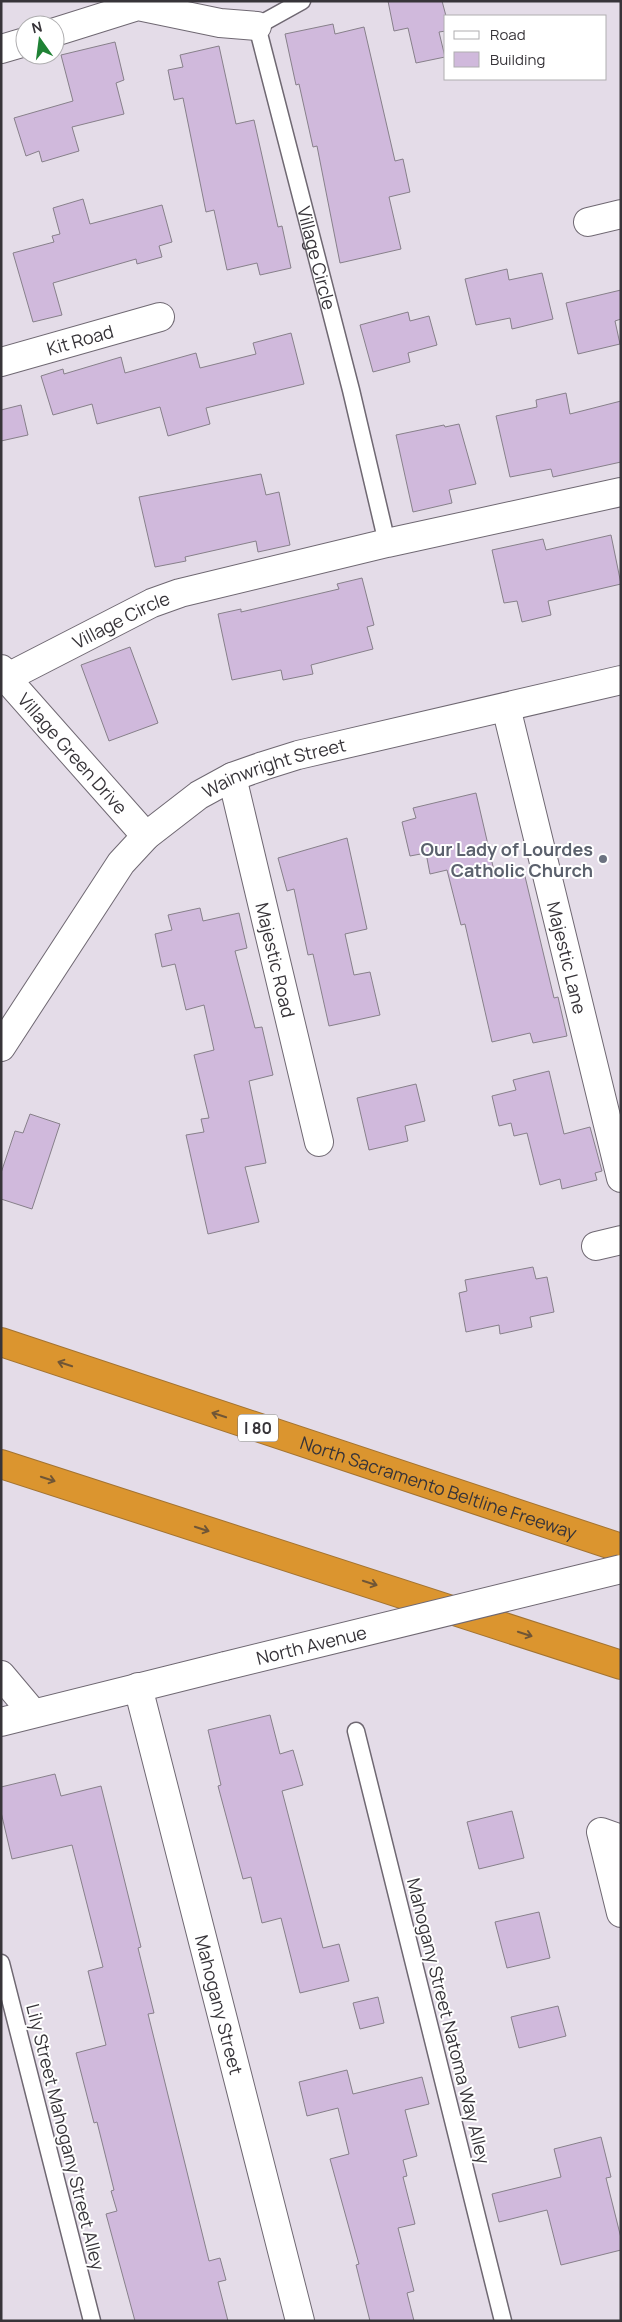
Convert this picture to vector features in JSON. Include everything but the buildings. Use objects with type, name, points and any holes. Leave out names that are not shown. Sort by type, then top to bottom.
[{"type":"highway","name":"North Sacramento Beltline Freeway","points":[[1,1342],[621,1548]]},
{"type":"highway","points":[[1,1464],[621,1665]]},
{"type":"street","points":[[65,29],[138,6],[220,23],[257,26]]},
{"type":"street","points":[[1,49],[15,45]]},
{"type":"street","points":[[588,222],[621,214]]},
{"type":"street","name":"Kit Road","points":[[1,362],[160,317]]},
{"type":"street","name":"Village Circle","points":[[3,674],[152,603],[180,592],[387,543],[621,492]]},
{"type":"street","name":"Village Green Drive","points":[[3,674],[146,836]]},
{"type":"street","name":"Wainwright Street","points":[[1,1047],[121,863],[146,836],[199,795],[232,777],[298,754],[621,680]]},
{"type":"street","name":"Majestic Lane","points":[[506,707],[621,1178]]},
{"type":"street","name":"Majestic Road","points":[[232,777],[319,1142]]},
{"type":"street","name":"North Avenue","points":[[1,1722],[621,1569]]},
{"type":"street","points":[[1,1675],[34,1713]]},
{"type":"street","name":"Mahogany Street","points":[[138,1687],[300,2321]]},
{"type":"street","points":[[621,1839],[601,1832],[621,1913]]},
{"type":"lane","points":[[257,26],[302,1]]},
{"type":"lane","name":"Village Circle","points":[[257,26],[351,390],[387,543]]},
{"type":"lane","name":"Mahogany Street Natoma Way Alley","points":[[356,1731],[503,2321]]},
{"type":"lane","name":"Lily Street Mahogany Street Alley","points":[[1,1963],[92,2321]]},
{"type":"place","name":"Our Lady of Lourdes Catholic Church","points":[[603,859]]}]
